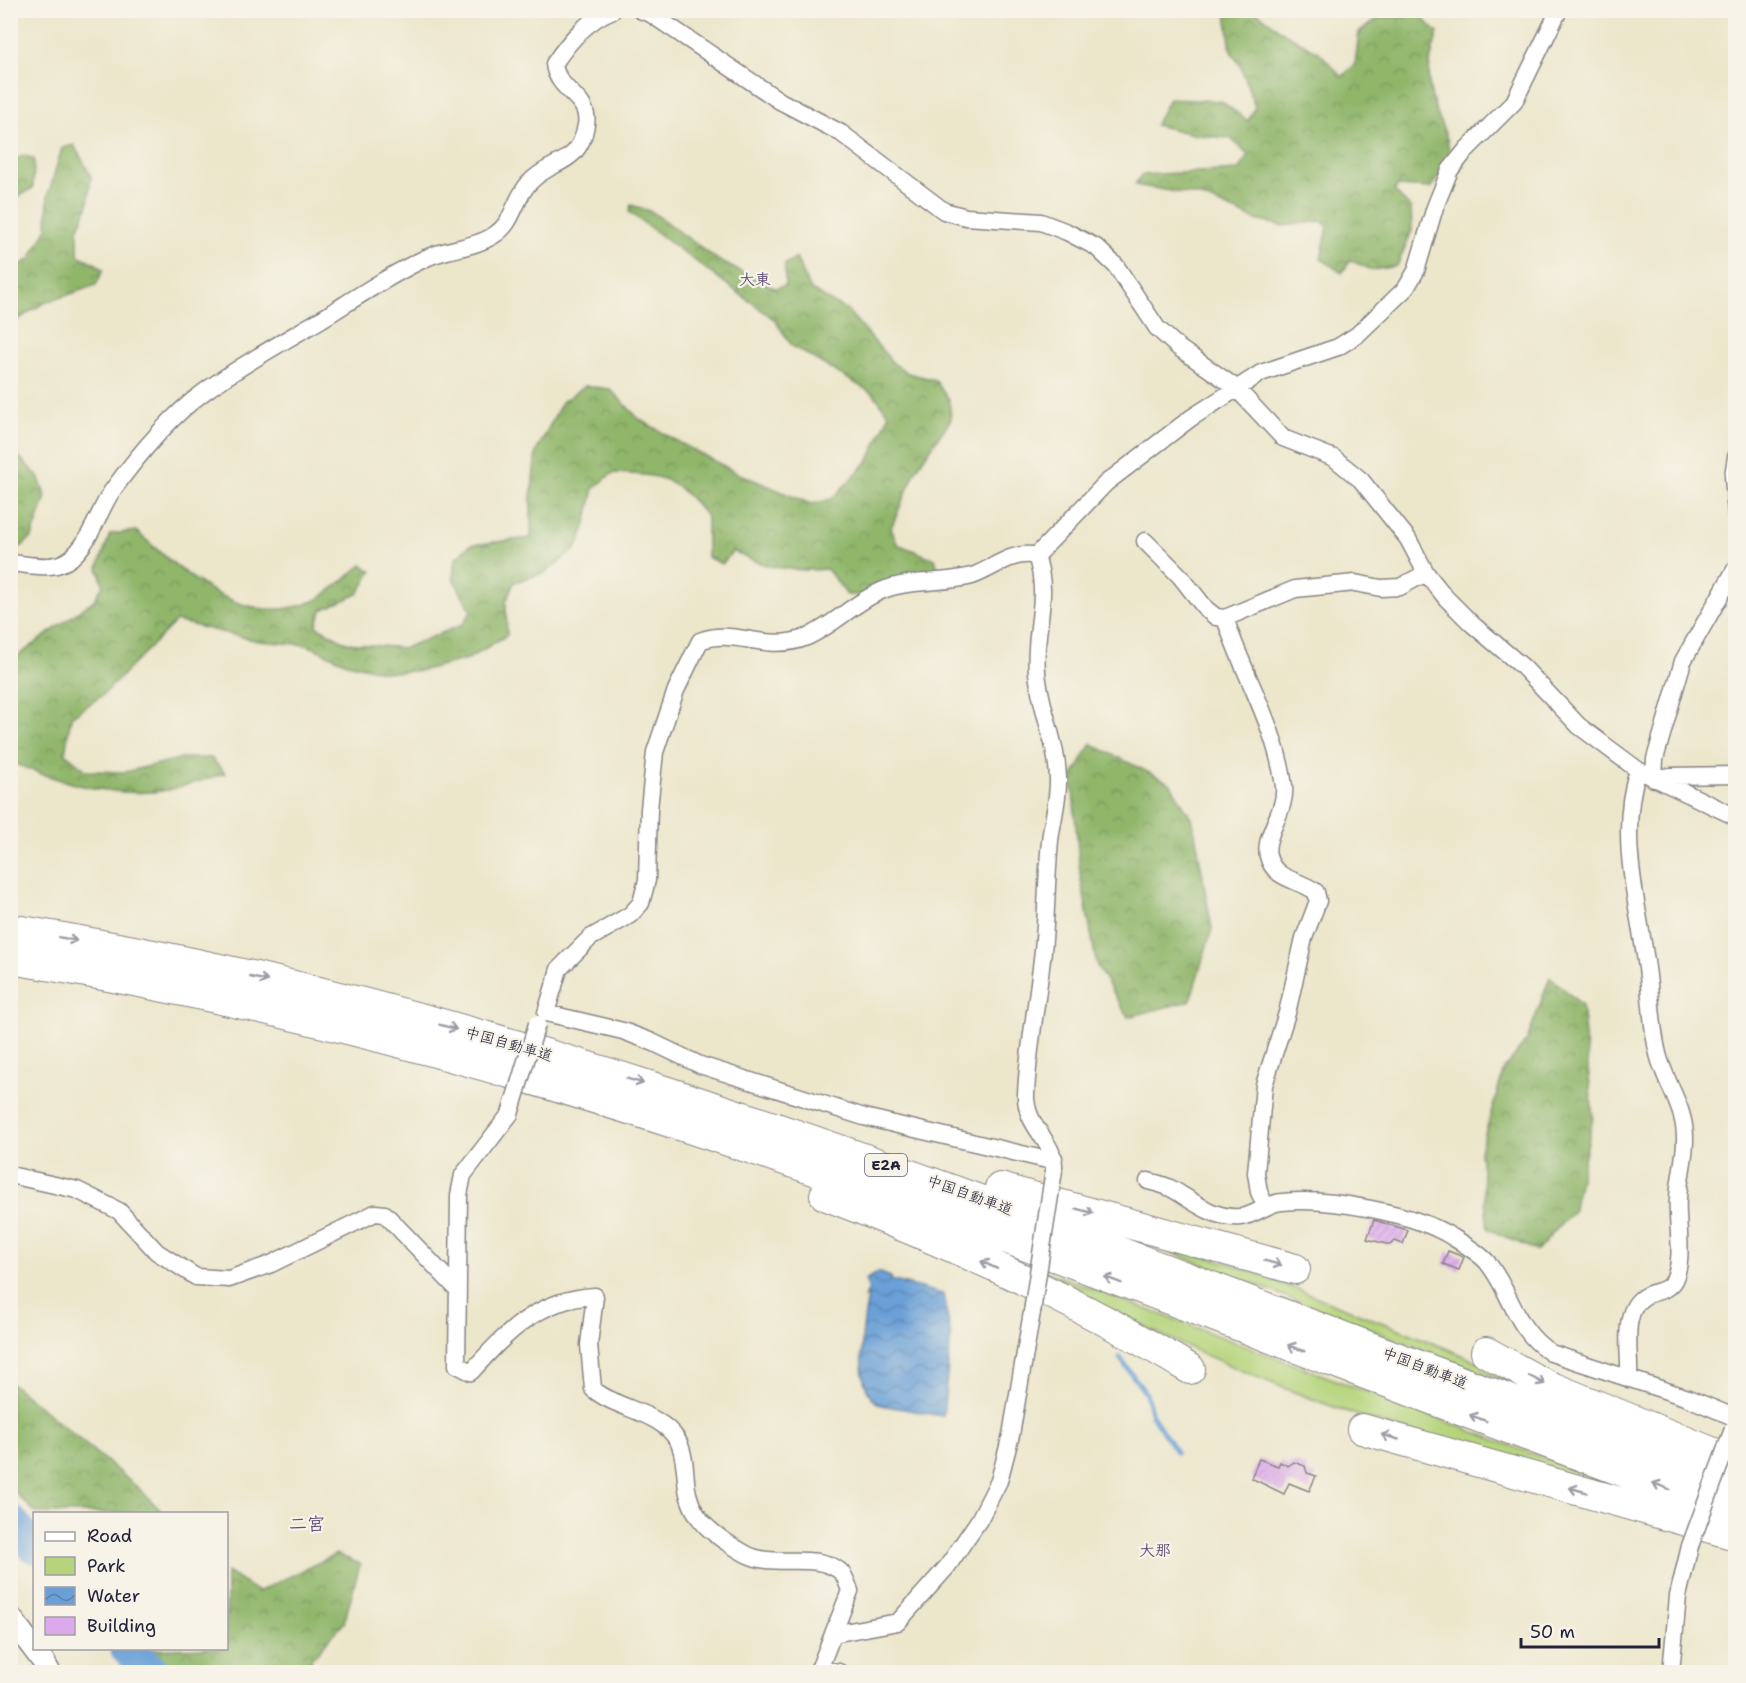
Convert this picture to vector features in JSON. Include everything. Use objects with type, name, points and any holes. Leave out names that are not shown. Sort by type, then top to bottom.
[{"type":"highway","name":"中国自動車道","points":[[10,929],[199,965],[341,998],[631,1080],[766,1123],[1038,1220],[1496,1395],[1736,1483]]},
{"type":"highway","name":"中国自動車道","points":[[10,959],[186,992],[329,1025],[479,1065],[658,1119],[907,1203],[1736,1513]]},
{"type":"highway","points":[[658,1119],[714,1155],[886,1219],[1024,1281],[1125,1329],[1190,1369]]},
{"type":"highway","points":[[766,1123],[1294,1269]]},
{"type":"highway","points":[[1486,1352],[1544,1384],[1736,1462]]},
{"type":"highway","points":[[1362,1429],[1736,1534]]},
{"type":"main road","points":[[10,1617],[33,1648]]},
{"type":"main road","points":[[35,1650],[49,1672]]},
{"type":"street","points":[[10,563],[43,566],[62,564],[81,547],[111,493],[145,449],[170,420],[203,392],[343,305],[424,259],[495,235],[510,220],[527,184],[540,173],[571,157],[581,143],[587,122],[583,104],[555,77],[554,64],[565,47],[597,16],[613,10]]},
{"type":"street","points":[[640,10],[651,14],[780,101],[842,133],[944,211],[966,217],[1041,222],[1067,232],[1096,248],[1116,266],[1157,328],[1179,348],[1235,387],[1283,438],[1334,458],[1361,480],[1408,539],[1426,573],[1472,624],[1517,661],[1579,726],[1638,770],[1736,817]]},
{"type":"street","points":[[1036,556],[1106,483],[1235,387],[1261,373],[1338,347],[1357,335],[1406,288],[1416,271],[1435,207],[1450,170],[1467,149],[1514,102],[1559,10]]},
{"type":"street","points":[[1736,457],[1733,476],[1736,514]]},
{"type":"street","points":[[1145,541],[1180,576],[1206,609],[1216,617],[1225,618],[1296,589],[1355,583],[1381,588],[1400,587],[1426,573]]},
{"type":"street","points":[[839,1672],[818,1670],[850,1591],[841,1572],[823,1563],[773,1561],[748,1555],[698,1520],[687,1499],[684,1460],[678,1441],[662,1423],[604,1399],[593,1389],[589,1345],[595,1296],[570,1298],[530,1315],[498,1343],[471,1372],[457,1365],[459,1195],[463,1175],[510,1114],[559,969],[590,938],[630,915],[640,903],[647,880],[649,809],[656,752],[676,690],[700,641],[721,636],[766,644],[790,643],[808,636],[882,590],[900,585],[950,580],[973,575],[1012,557],[1026,554],[1036,556]]},
{"type":"street","points":[[833,1634],[898,1622],[947,1567],[979,1520],[999,1481],[1011,1435],[1054,1164],[1032,1124],[1026,1097],[1042,957],[1050,842],[1058,782],[1057,762],[1042,707],[1037,672],[1036,649],[1044,583],[1036,556]]},
{"type":"street","points":[[1654,779],[1655,759],[1683,661],[1736,568]]},
{"type":"street","points":[[1225,618],[1262,706],[1284,786],[1284,804],[1268,843],[1268,855],[1274,869],[1290,881],[1308,885],[1316,891],[1318,901],[1304,938],[1287,1013],[1264,1085],[1256,1173],[1259,1192],[1266,1207]]},
{"type":"street","points":[[1629,1379],[1630,1317],[1635,1305],[1645,1296],[1666,1289],[1674,1280],[1678,1264],[1678,1202],[1685,1140],[1682,1117],[1661,1066],[1654,1038],[1651,999],[1632,878],[1629,824],[1633,786],[1638,770]]},
{"type":"street","points":[[1654,779],[1671,776],[1736,775]]},
{"type":"street","points":[[541,1018],[623,1031],[652,1041],[700,1065],[864,1117],[1043,1159],[1054,1164]]},
{"type":"street","points":[[10,1175],[77,1190],[119,1211],[157,1252],[196,1277],[229,1280],[271,1264],[375,1213],[385,1214],[458,1289]]},
{"type":"street","points":[[1148,1181],[1173,1189],[1194,1205],[1214,1213],[1239,1217],[1279,1202],[1311,1202],[1394,1214],[1428,1225],[1452,1237],[1486,1261],[1521,1325],[1535,1342],[1551,1353],[1688,1398],[1735,1424],[1690,1546],[1678,1596],[1671,1672]]},
{"type":"green space","points":[[1226,11],[1255,11],[1286,34],[1320,53],[1342,77],[1355,64],[1359,32],[1379,18],[1419,15],[1438,33],[1431,57],[1429,82],[1449,151],[1441,173],[1431,188],[1398,186],[1394,191],[1411,208],[1412,230],[1397,266],[1372,270],[1350,260],[1342,273],[1321,259],[1328,227],[1322,221],[1282,226],[1256,220],[1200,196],[1135,185],[1141,175],[1239,170],[1248,155],[1230,138],[1197,135],[1155,125],[1169,99],[1221,101],[1248,121],[1255,107],[1241,67],[1231,51]]},
{"type":"green space","points":[[74,145],[91,176],[88,204],[78,230],[78,255],[103,270],[96,285],[42,304],[11,324],[11,268],[16,268],[30,259],[47,228],[48,195],[62,148]]},
{"type":"green space","points":[[23,155],[34,159],[33,188],[11,201],[11,163]]},
{"type":"green space","points":[[631,205],[652,212],[721,262],[775,288],[785,286],[785,264],[796,258],[811,290],[848,311],[893,363],[908,373],[935,380],[949,400],[951,419],[916,470],[891,528],[897,544],[935,559],[939,572],[898,579],[865,595],[847,595],[827,569],[778,568],[733,551],[722,564],[707,557],[707,517],[685,493],[667,480],[657,477],[613,473],[594,488],[585,528],[576,549],[544,573],[514,582],[506,602],[507,635],[468,659],[419,671],[386,672],[347,663],[307,645],[258,641],[176,621],[104,694],[71,717],[65,753],[87,771],[125,772],[183,758],[211,758],[225,773],[168,790],[128,792],[68,782],[11,762],[11,661],[94,600],[103,585],[98,568],[110,534],[136,531],[195,580],[239,603],[263,609],[288,608],[314,601],[362,565],[372,571],[358,594],[322,610],[316,626],[347,643],[404,648],[462,625],[471,611],[453,578],[455,559],[470,545],[531,538],[531,497],[536,452],[562,402],[585,386],[610,389],[639,419],[737,473],[811,504],[832,499],[869,460],[889,415],[874,394],[792,346],[775,320],[629,212]]},
{"type":"green space","points":[[11,442],[19,457],[38,476],[46,497],[32,537],[21,547],[11,543]]},
{"type":"green space","points":[[1091,744],[1170,783],[1193,821],[1212,929],[1190,1001],[1128,1017],[1097,966],[1080,874],[1072,778]]},
{"type":"green space","points":[[1550,977],[1582,1005],[1593,1118],[1573,1211],[1537,1251],[1488,1229],[1480,1151],[1504,1069],[1527,1040]]},
{"type":"green space","points":[[1129,1236],[1232,1264],[1409,1333],[1533,1385],[1530,1391]]},
{"type":"green space","points":[[981,1247],[1677,1508],[1447,1444],[1321,1402],[1173,1340]]},
{"type":"green space","points":[[10,1382],[142,1491],[162,1512],[35,1512],[11,1489]]},
{"type":"green space","points":[[336,1554],[360,1564],[344,1623],[311,1659],[311,1672],[172,1672],[153,1650],[228,1650],[228,1573],[258,1592]]},
{"type":"water","points":[[878,1272],[891,1277],[891,1280],[943,1294],[951,1336],[943,1416],[881,1405],[872,1397],[866,1386],[861,1355],[868,1297],[864,1298],[869,1290],[865,1280]]},
{"type":"building","points":[[1374,1220],[1408,1230],[1403,1244],[1395,1241],[1390,1245],[1367,1239]]},
{"type":"building","points":[[1448,1251],[1464,1257],[1459,1270],[1443,1264]]},
{"type":"building","points":[[1259,1459],[1278,1466],[1280,1462],[1288,1466],[1294,1462],[1305,1466],[1307,1473],[1316,1476],[1309,1491],[1289,1483],[1284,1494],[1251,1478]]},
{"type":"waterway","points":[[1120,1358],[1146,1394],[1152,1415],[1176,1452]]},
{"type":"waterway","points":[[10,1520],[33,1546]]},
{"type":"waterway","points":[[128,1650],[154,1672]]},
{"type":"district","name":"大東","points":[[755,279]]},
{"type":"district","name":"二宮","points":[[307,1524]]},
{"type":"district","name":"大那","points":[[1155,1550]]}]
